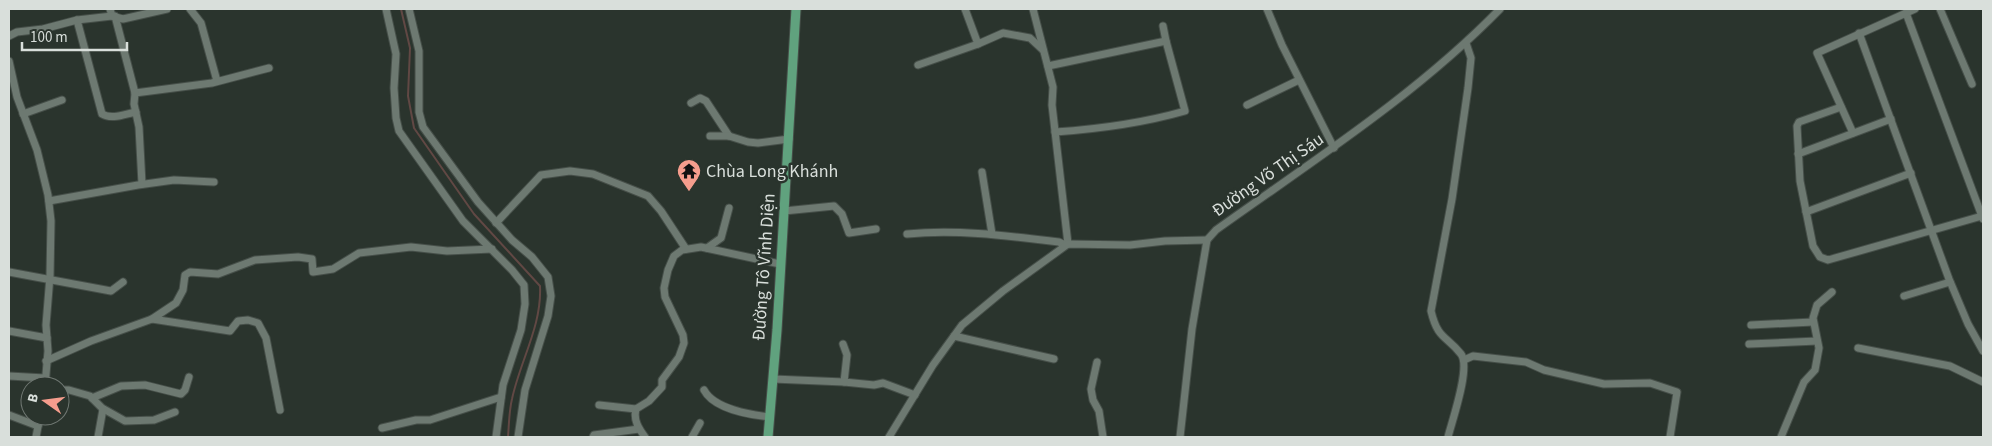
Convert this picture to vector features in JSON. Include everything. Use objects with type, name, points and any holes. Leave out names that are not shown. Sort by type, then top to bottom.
[{"type":"main road","name":"Đường Tô Vĩnh Diện","points":[[768,437],[789,139],[796,9]]},
{"type":"street","points":[[9,36],[17,32],[43,29],[112,13],[124,19],[168,9]]},
{"type":"street","points":[[190,9],[201,23],[217,81]]},
{"type":"street","points":[[386,9],[396,54],[394,88],[399,131],[463,221],[512,270],[524,285],[525,304],[521,330],[503,385],[496,437]]},
{"type":"street","points":[[409,9],[419,51],[419,112],[423,127],[478,202],[548,277],[551,296],[548,316],[525,390],[518,437]]},
{"type":"street","points":[[965,9],[978,44]]},
{"type":"street","points":[[1034,9],[1053,87],[1052,105],[1067,244]]},
{"type":"street","points":[[1267,9],[1299,80],[1334,148]]},
{"type":"street","name":"Đường Võ Thị Sáu","points":[[1180,437],[1192,329],[1208,240],[1216,230],[1334,148],[1466,43],[1500,9]]},
{"type":"street","points":[[1853,133],[1818,53],[1915,9]]},
{"type":"street","points":[[1940,9],[1972,84]]},
{"type":"street","points":[[112,13],[136,93],[134,104],[139,128],[142,184]]},
{"type":"street","points":[[1841,107],[1798,124],[1800,181],[1816,252],[1820,257],[1828,260],[1983,218],[1906,13]]},
{"type":"street","points":[[77,20],[102,114],[107,117],[114,117],[136,112]]},
{"type":"street","points":[[1055,132],[1086,130],[1151,120],[1185,111],[1162,26]]},
{"type":"street","points":[[918,65],[1003,33],[1030,38],[1043,50]]},
{"type":"street","points":[[1859,33],[1950,282],[1968,324],[1983,351]]},
{"type":"street","points":[[1048,66],[1166,40]]},
{"type":"street","points":[[1448,437],[1464,375],[1464,360],[1462,355],[1440,335],[1434,324],[1431,311],[1452,199],[1468,88],[1471,58],[1466,43]]},
{"type":"street","points":[[9,61],[16,97],[37,150],[51,221],[46,325],[48,351],[45,376]]},
{"type":"street","points":[[136,93],[217,81],[269,68]]},
{"type":"street","points":[[1247,105],[1299,80]]},
{"type":"street","points":[[691,103],[700,98],[706,101],[729,136]]},
{"type":"street","points":[[24,114],[62,100]]},
{"type":"street","points":[[1798,154],[1891,119]]},
{"type":"street","points":[[710,136],[729,136],[758,143],[789,139]]},
{"type":"street","points":[[496,223],[541,175],[570,171],[593,174],[648,196],[661,210],[686,249]]},
{"type":"street","points":[[982,172],[992,234]]},
{"type":"street","points":[[1806,212],[1911,173]]},
{"type":"street","points":[[48,201],[174,180],[214,182]]},
{"type":"street","points":[[784,210],[834,206],[842,214],[848,233],[876,229]]},
{"type":"street","points":[[706,248],[721,238],[729,208]]},
{"type":"street","points":[[907,234],[926,232],[992,234],[1067,244],[1130,245],[1165,241],[1208,240]]},
{"type":"street","points":[[889,437],[954,336],[971,316],[1067,244]]},
{"type":"street","points":[[46,361],[91,341],[152,319],[176,303],[183,290],[185,275],[190,272],[218,274],[255,260],[298,257],[312,259],[313,272],[333,269],[359,253],[411,247],[447,252],[492,250]]},
{"type":"street","points":[[599,405],[636,409],[649,401],[662,387],[662,380],[679,357],[684,343],[683,335],[665,297],[664,288],[668,270],[674,256],[686,249],[706,248],[780,264]]},
{"type":"street","points":[[9,272],[111,291],[124,282]]},
{"type":"street","points":[[1904,296],[1950,282]]},
{"type":"street","points":[[1781,437],[1804,382],[1815,370],[1819,348],[1812,318],[1817,305],[1832,292]]},
{"type":"street","points":[[152,319],[230,331],[238,321],[248,320],[258,324],[266,338],[280,410]]},
{"type":"street","points":[[1751,325],[1813,322]]},
{"type":"street","points":[[9,331],[47,338]]},
{"type":"street","points":[[954,336],[1054,359]]},
{"type":"street","points":[[1749,344],[1817,340]]},
{"type":"street","points":[[843,344],[847,355],[844,382]]},
{"type":"street","points":[[1858,348],[1950,366],[1983,382]]},
{"type":"street","points":[[1464,360],[1473,356],[1526,362],[1544,370],[1604,384],[1650,383],[1677,392],[1670,437]]},
{"type":"street","points":[[1097,362],[1091,388],[1094,400],[1100,411],[1104,437]]},
{"type":"street","points":[[92,398],[121,386],[145,385],[181,394],[185,390],[189,378]]},
{"type":"street","points":[[773,379],[874,385],[883,383],[915,395]]},
{"type":"street","points":[[70,390],[92,398],[103,409],[124,421],[154,420],[176,412]]},
{"type":"street","points":[[704,390],[706,394],[727,408],[770,417]]},
{"type":"street","points":[[382,428],[416,420],[430,420],[501,397]]},
{"type":"street","points":[[98,437],[103,409]]},
{"type":"street","points":[[636,409],[634,414],[639,429],[645,437]]},
{"type":"street","points":[[692,437],[700,423]]},
{"type":"street","points":[[36,437],[38,426]]},
{"type":"street","points":[[593,437],[639,429]]},
{"type":"waterway","points":[[401,9],[410,48],[408,96],[414,128],[474,214],[540,286],[538,315],[511,404],[508,437]]},
{"type":"place","name":"Chùa Long Khánh","points":[[689,192]]}]
